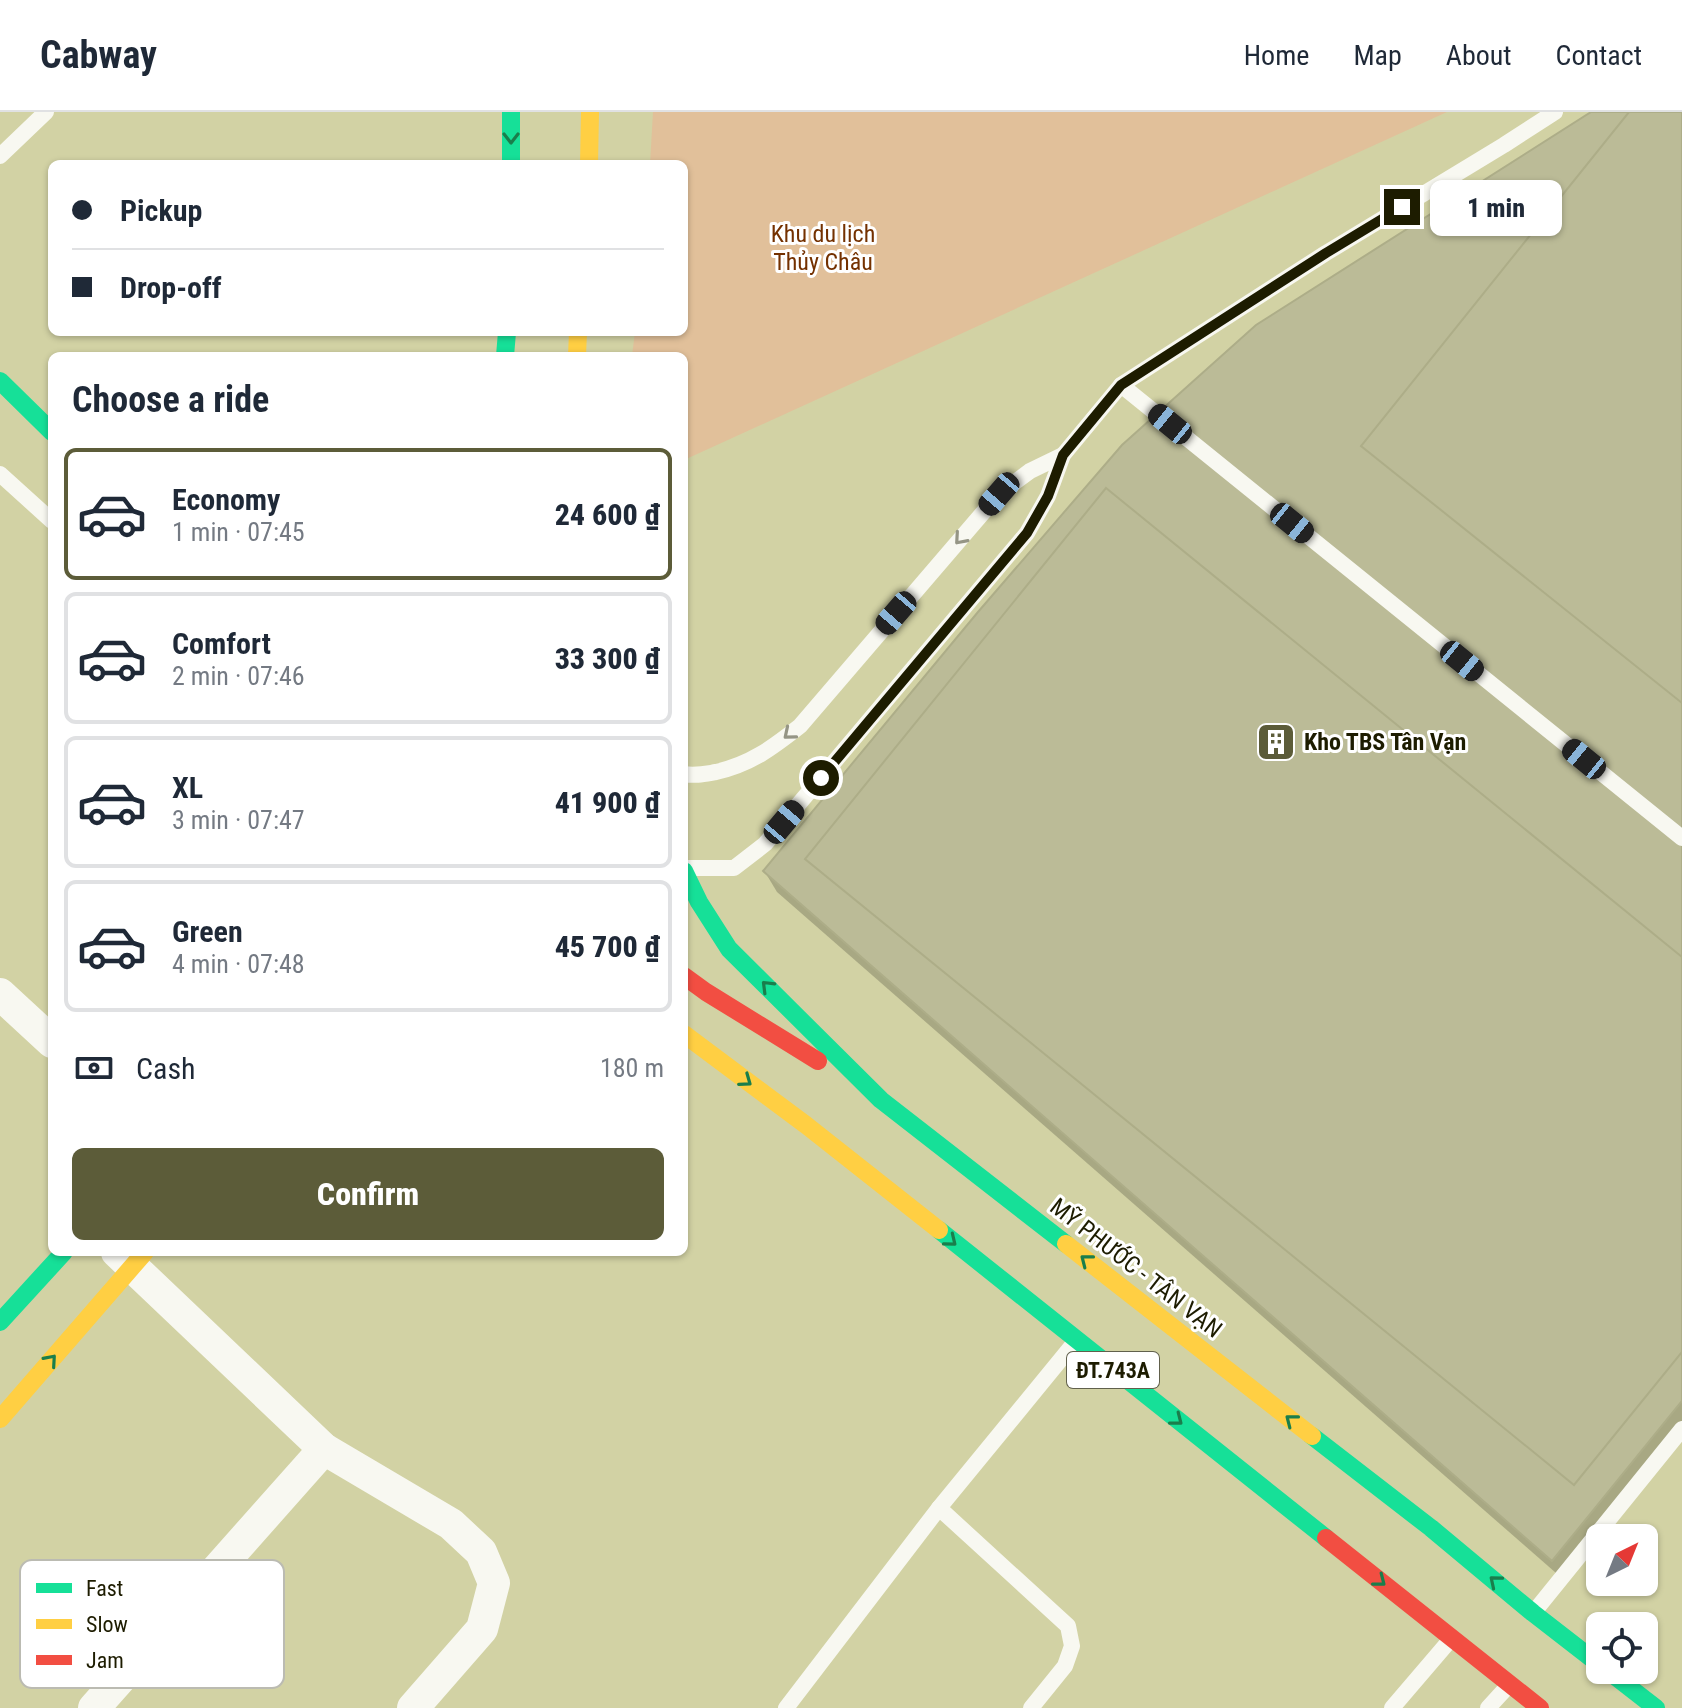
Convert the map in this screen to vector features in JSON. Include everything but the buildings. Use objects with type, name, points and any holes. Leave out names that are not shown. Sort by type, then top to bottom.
[{"type":"main road","points":[[511,112],[511,160]]},
{"type":"main road","points":[[589,160],[590,112]]},
{"type":"main road","points":[[0,381],[48,428]]},
{"type":"main road","name":"MỸ PHƯỚC - TÂN VẠN","points":[[688,878],[699,902],[729,949],[881,1100],[1431,1528],[1586,1654]]},
{"type":"main road","name":"ĐT.743A","points":[[690,970],[707,971],[757,1024],[881,1100]]},
{"type":"main road","name":"ĐT.743A","points":[[688,1038],[806,1125],[1540,1708]]},
{"type":"main road","points":[[0,1322],[60,1256]]},
{"type":"main road","points":[[0,1419],[132,1257]]},
{"type":"main road","points":[[1625,1684],[1656,1708]]},
{"type":"street","points":[[0,994],[48,1038]]},
{"type":"street","points":[[132,1257],[324,1449],[451,1524],[481,1552],[494,1583],[482,1629],[413,1708]]},
{"type":"street","points":[[225,1560],[324,1449]]},
{"type":"street","points":[[94,1708],[112,1688]]},
{"type":"lane","points":[[0,156],[46,112]]},
{"type":"lane","points":[[688,869],[734,868],[765,844],[1027,533],[1048,496],[1063,455],[1121,385],[1326,253],[1555,112]]},
{"type":"lane","points":[[1121,385],[1682,838]]},
{"type":"lane","points":[[688,775],[696,776],[738,767],[770,750],[800,726],[999,494],[1030,471],[1063,455]]},
{"type":"lane","points":[[0,474],[48,517]]},
{"type":"lane","points":[[786,1708],[939,1508],[1076,1341]]},
{"type":"lane","points":[[1533,1613],[1682,1429]]},
{"type":"lane","points":[[939,1508],[1068,1626],[1072,1646],[1065,1666],[1031,1708]]},
{"type":"lane","points":[[1392,1708],[1452,1638]]},
{"type":"lane","points":[[1488,1708],[1510,1683]]},
{"type":"green space","name":"Khu du lịch Thủy Châu","points":[[653,112],[1447,112],[688,458],[688,352],[632,352],[634,336],[688,336],[688,160],[650,160]]},
{"type":"traffic: fast","points":[[511,112],[511,160]]},
{"type":"traffic: fast","points":[[505,352],[507,336]]},
{"type":"traffic: fast","points":[[0,381],[48,428]]},
{"type":"traffic: fast","points":[[688,879],[729,949],[881,1100],[1066,1244]]},
{"type":"traffic: fast","points":[[939,1230],[1326,1538]]},
{"type":"traffic: fast","points":[[0,1322],[60,1256]]},
{"type":"traffic: fast","points":[[1312,1436],[1586,1654]]},
{"type":"traffic: fast","points":[[1625,1684],[1656,1708]]},
{"type":"traffic: slow","points":[[589,160],[590,112]]},
{"type":"traffic: slow","points":[[577,352],[578,336]]},
{"type":"traffic: slow","points":[[688,1037],[939,1230]]},
{"type":"traffic: slow","points":[[1066,1244],[1312,1436]]},
{"type":"traffic: slow","points":[[0,1419],[142,1256]]},
{"type":"traffic: jam","points":[[688,979],[818,1061]]},
{"type":"traffic: jam","points":[[1326,1538],[1540,1708]]},
{"type":"place","name":"Kho TBS Tân Vạn","points":[[1276,742]]},
{"type":"route","points":[[821,778],[1027,533],[1048,496],[1063,455],[1121,385],[1402,207]]}]
